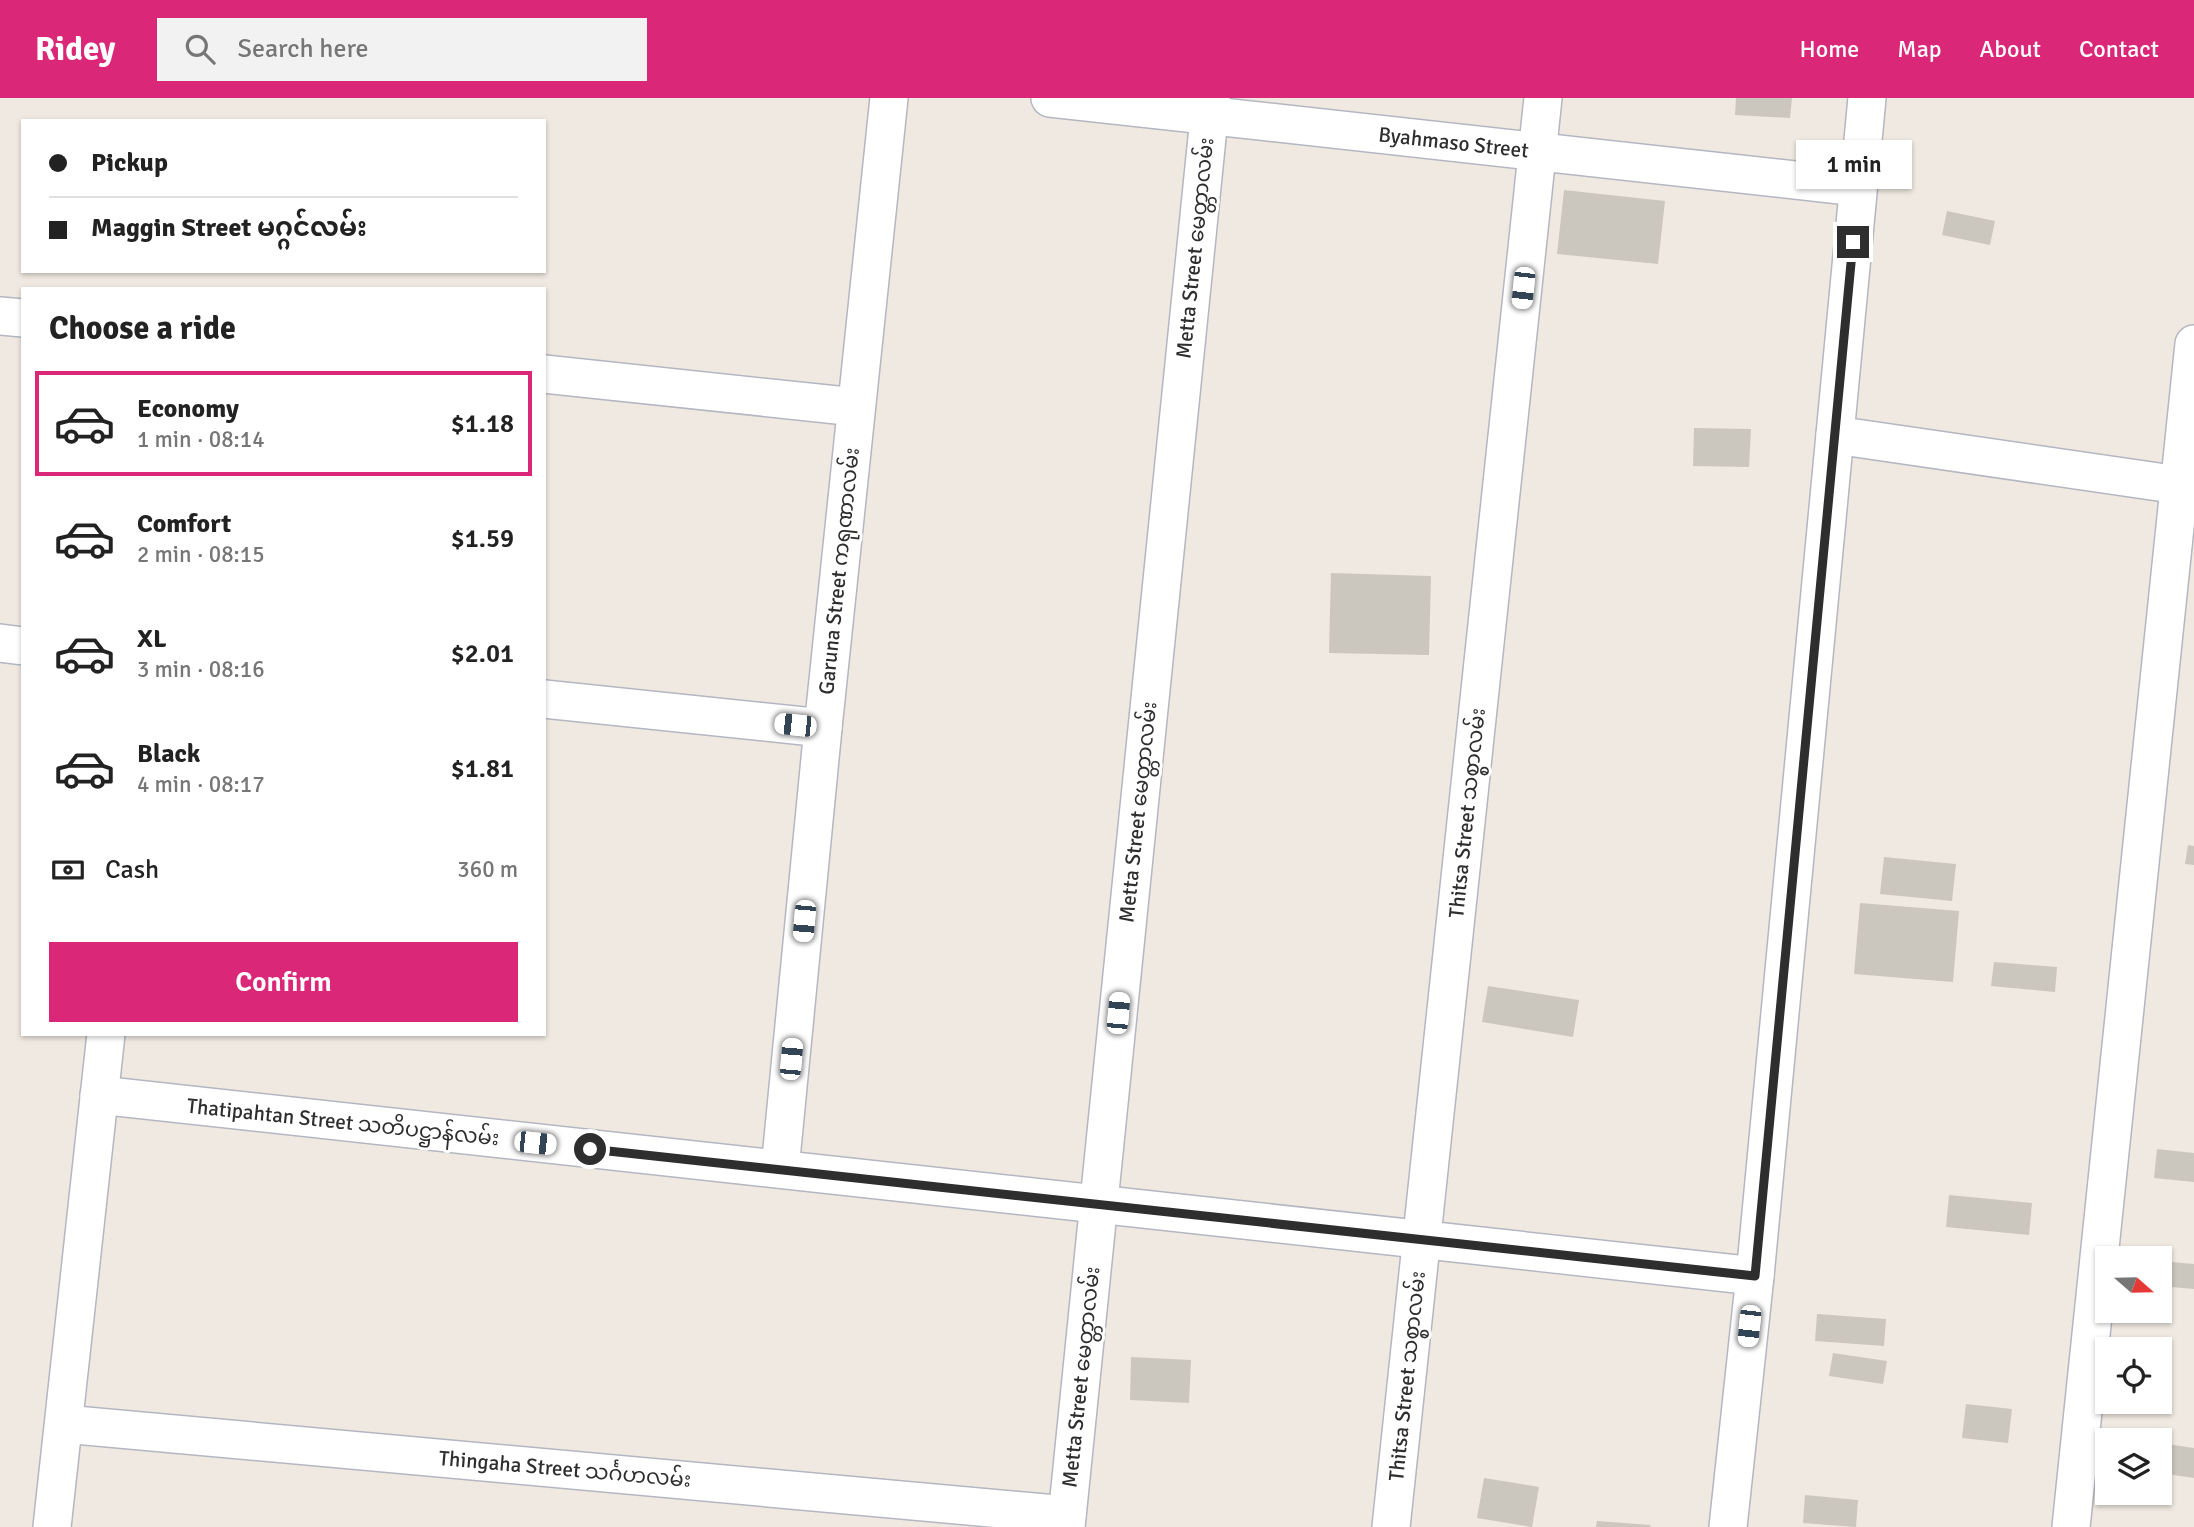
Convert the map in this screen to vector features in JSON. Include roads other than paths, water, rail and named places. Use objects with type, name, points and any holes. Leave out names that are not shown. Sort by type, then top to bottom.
[{"type":"street","name":"Garuna Street ကရုဏာလမ်း","points":[[780,1170],[822,728],[889,98]]},
{"type":"street","name":"Byahmaso Street","points":[[1050,98],[1210,107],[1537,152],[1858,187]]},
{"type":"street","name":"Thitsa Street သစ္စာလမ်း","points":[[1391,1527],[1543,98]]},
{"type":"street","points":[[1728,1527],[1755,1276],[1867,98]]},
{"type":"street","name":"Metta Street မေတ္တာလမ်း","points":[[1066,1521],[1210,107]]},
{"type":"street","points":[[0,316],[21,318]]},
{"type":"street","points":[[2071,1527],[2187,487],[2194,344]]},
{"type":"street","points":[[546,374],[856,407]]},
{"type":"street","points":[[1835,435],[2187,487]]},
{"type":"street","points":[[0,643],[21,646]]},
{"type":"street","points":[[546,699],[822,728]]},
{"type":"street","points":[[52,1527],[106,1036]]},
{"type":"street","name":"Thatipahtan Street သတိပဋ္ဌာန်လမ်း","points":[[99,1095],[1755,1276]]},
{"type":"street","name":"Thingaha Street သင်္ဂဟလမ်း","points":[[64,1423],[1066,1521]]}]
